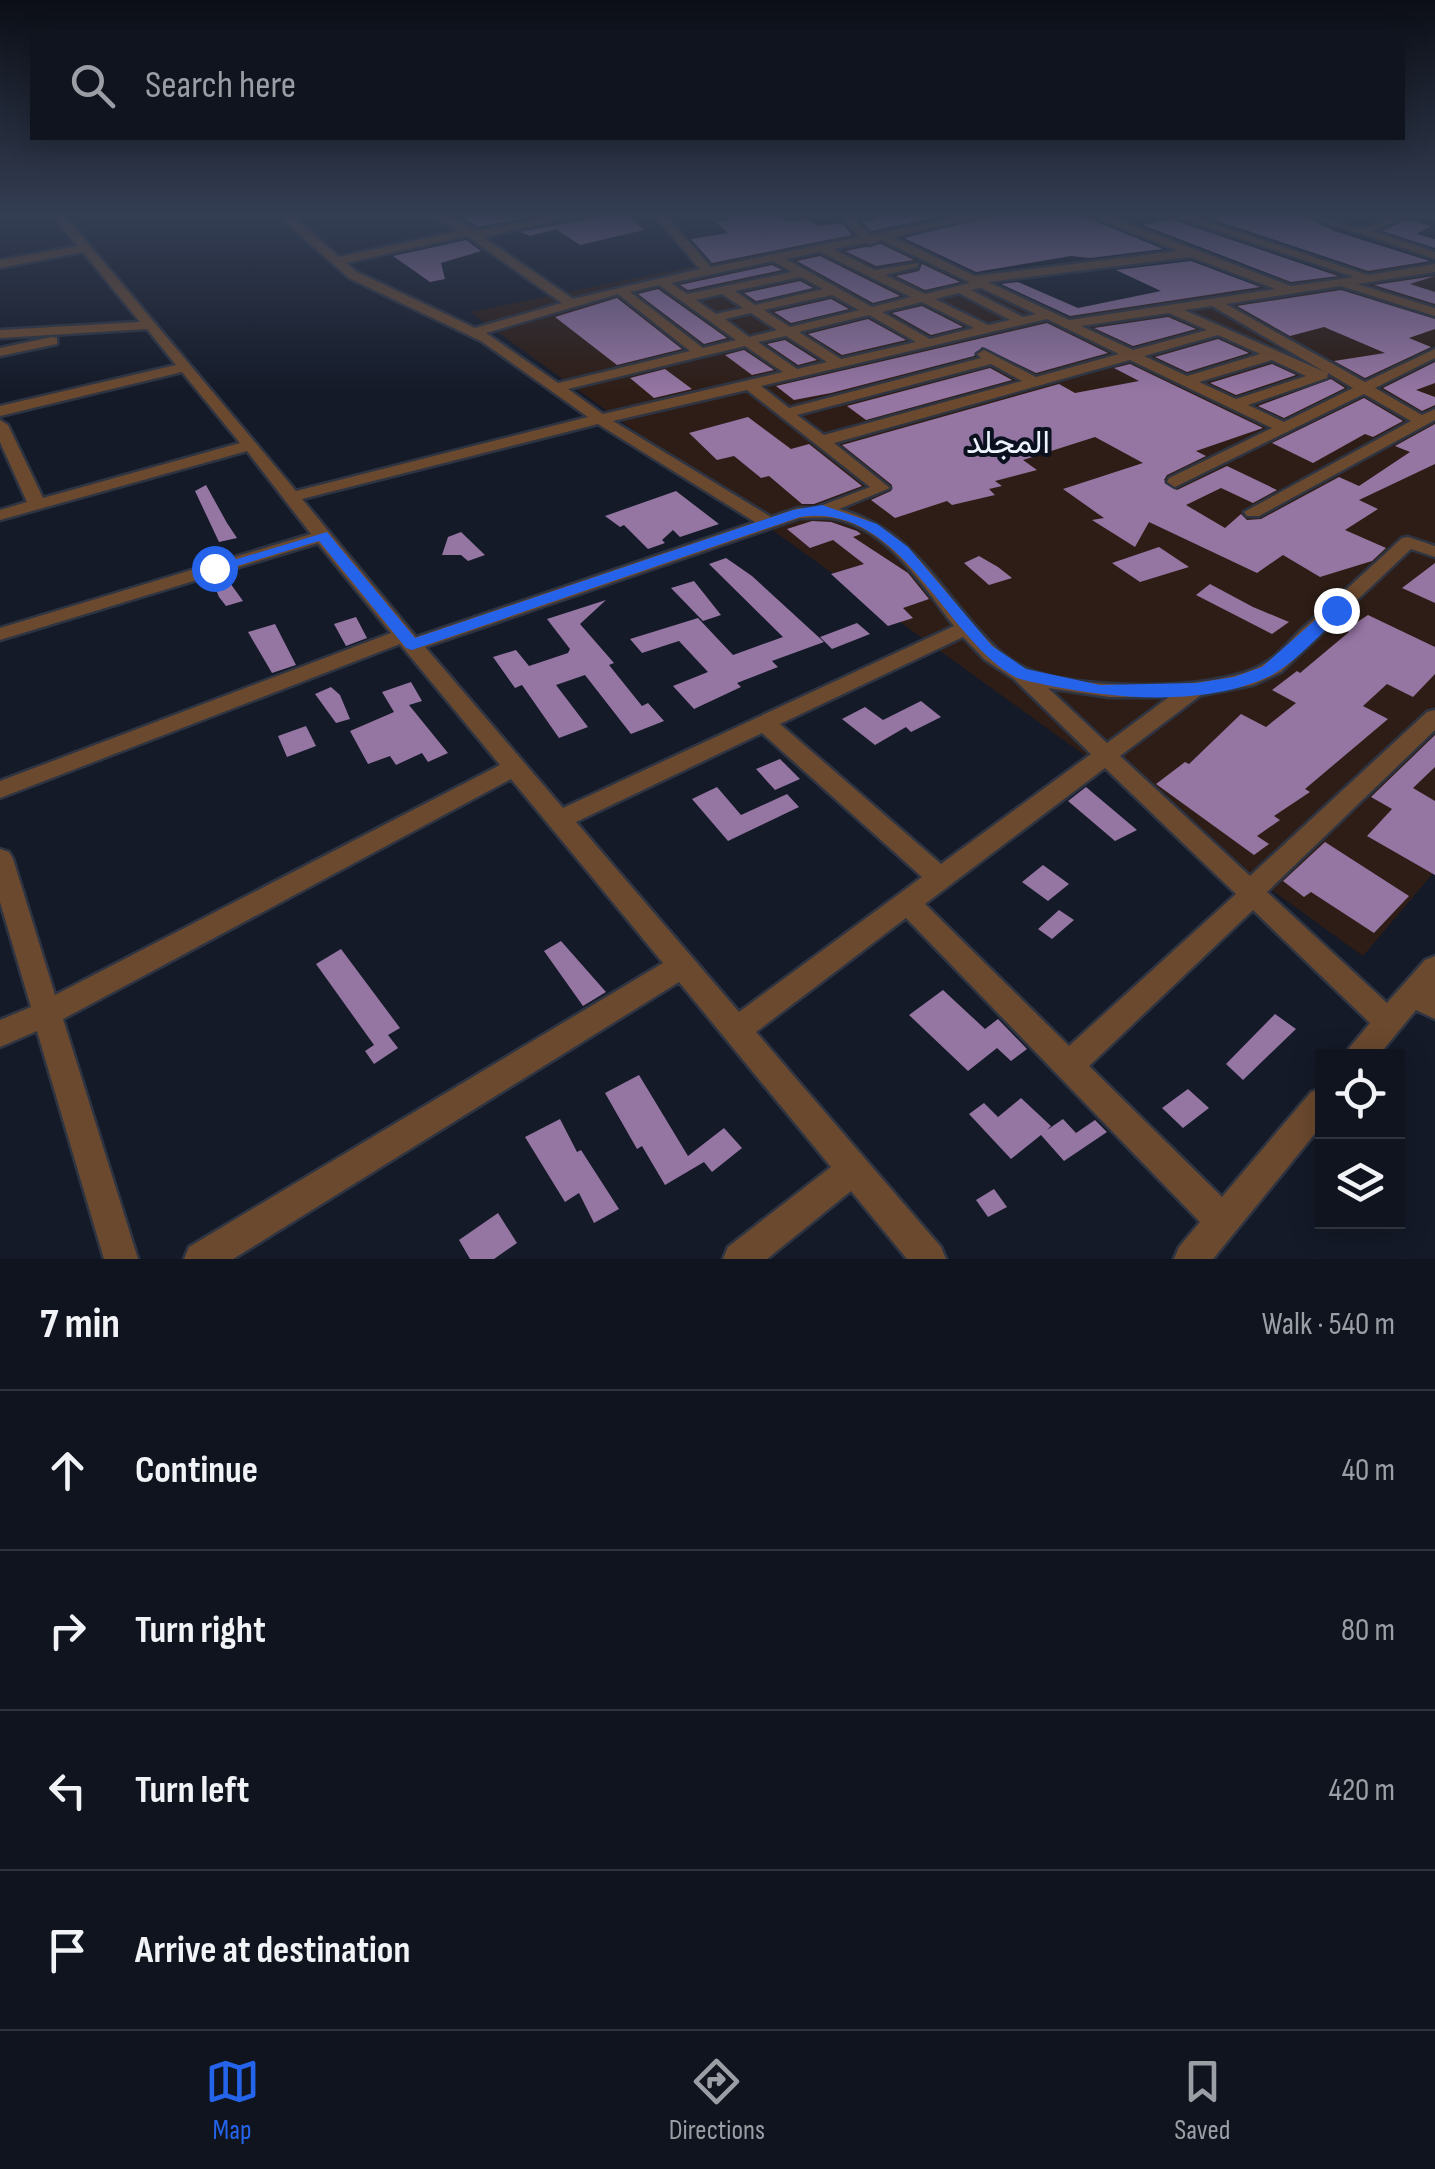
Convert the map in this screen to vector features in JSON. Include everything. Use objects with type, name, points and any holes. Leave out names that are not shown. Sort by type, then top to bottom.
[{"type":"street","points":[[107,274],[408,640],[929,1259]]},
{"type":"street","points":[[351,274],[474,332],[600,420],[768,523]]},
{"type":"street","points":[[527,274],[570,303]]},
{"type":"street","points":[[474,332],[570,303],[698,274]]},
{"type":"street","points":[[722,274],[747,285]]},
{"type":"street","points":[[686,298],[801,274]]},
{"type":"street","points":[[805,274],[930,344]]},
{"type":"street","points":[[864,274],[893,283],[988,330]]},
{"type":"street","points":[[875,280],[891,274]]},
{"type":"street","points":[[939,274],[1046,316],[1284,428]]},
{"type":"street","points":[[951,274],[1022,322]]},
{"type":"street","points":[[556,388],[876,312],[971,285],[1046,274]]},
{"type":"street","points":[[1249,274],[1291,290]]},
{"type":"street","points":[[1356,274],[1369,278]]},
{"type":"street","points":[[1064,325],[1397,274]]},
{"type":"street","points":[[662,282],[796,375]]},
{"type":"street","points":[[764,282],[832,322]]},
{"type":"street","points":[[1341,282],[1435,312]]},
{"type":"street","points":[[620,290],[701,353]]},
{"type":"street","points":[[724,290],[840,365]]},
{"type":"street","points":[[714,318],[794,300],[860,291]]},
{"type":"street","points":[[1214,302],[1327,374]]},
{"type":"street","points":[[1170,309],[1428,417]]},
{"type":"street","points":[[292,496],[1046,316]]},
{"type":"street","points":[[0,334],[151,326]]},
{"type":"street","points":[[0,352],[115,328]]},
{"type":"street","points":[[822,441],[1218,330]]},
{"type":"street","points":[[956,338],[1034,382]]},
{"type":"street","points":[[1175,482],[1435,353]]},
{"type":"street","points":[[1184,382],[1273,355]]},
{"type":"street","points":[[786,413],[993,359]]},
{"type":"street","points":[[0,411],[186,368]]},
{"type":"street","points":[[1234,405],[1327,374]]},
{"type":"street","points":[[0,790],[408,640],[882,488],[750,386]]},
{"type":"street","points":[[1253,512],[1428,417]]},
{"type":"street","points":[[0,425],[37,504]]},
{"type":"street","points":[[0,515],[250,445]]},
{"type":"street","points":[[822,510],[872,527],[903,550],[986,650],[1020,674],[1388,1023]]},
{"type":"street","points":[[0,634],[322,536]]},
{"type":"street","points":[[1020,674],[1100,690],[1196,688],[1236,682],[1268,671],[1408,542],[1435,552]]},
{"type":"street","points":[[560,820],[967,628]]},
{"type":"street","points":[[736,1030],[1196,688]]},
{"type":"street","points":[[1068,1066],[1435,717]]},
{"type":"street","points":[[764,723],[940,878]]},
{"type":"street","points":[[0,1034],[515,767]]},
{"type":"street","points":[[0,859],[122,1259]]},
{"type":"street","points":[[907,903],[1222,1221]]},
{"type":"street","points":[[201,1259],[682,966]]},
{"type":"street","points":[[1366,1049],[1388,1023],[1424,1000],[1435,968]]},
{"type":"street","points":[[1190,1259],[1315,1110]]},
{"type":"street","points":[[740,1259],[853,1169]]},
{"type":"shaded area","points":[[656,274],[974,274],[1068,316],[1301,274],[1435,274],[1435,871],[1363,956],[470,312]]},
{"type":"building","points":[[418,274],[444,274],[445,279],[430,282]]},
{"type":"building","points":[[732,274],[764,274],[688,290],[680,285]]},
{"type":"building","points":[[820,274],[856,274],[900,296],[873,303]]},
{"type":"building","points":[[943,274],[960,282],[925,290],[896,276]]},
{"type":"building","points":[[1124,274],[1225,274],[1260,287],[1070,316],[1001,284],[1018,282],[1078,308],[1161,291]]},
{"type":"building","points":[[1270,274],[1338,276],[1291,282]]},
{"type":"building","points":[[1435,276],[1410,284],[1435,292],[1435,304],[1374,285]]},
{"type":"building","points":[[800,281],[813,288],[756,301],[744,293]]},
{"type":"building","points":[[658,289],[727,338],[704,344],[638,294]]},
{"type":"building","points":[[1341,290],[1435,319],[1435,329],[1409,338],[1431,347],[1365,378],[1334,361],[1385,353],[1324,327],[1290,336],[1237,306]]},
{"type":"building","points":[[617,298],[682,349],[617,365],[555,317]]},
{"type":"building","points":[[831,299],[849,309],[791,323],[774,312]]},
{"type":"building","points":[[922,306],[963,327],[931,335],[892,313]]},
{"type":"building","points":[[1168,317],[1196,329],[1133,346],[1094,328]]},
{"type":"building","points":[[868,319],[906,340],[842,355],[808,334]]},
{"type":"building","points":[[1047,323],[1108,353],[1036,373],[982,347],[974,356],[831,393],[794,400],[776,386]]},
{"type":"building","points":[[1218,339],[1249,353],[1187,372],[1155,357]]},
{"type":"building","points":[[785,340],[817,360],[798,365],[767,344]]},
{"type":"building","points":[[744,350],[774,370],[752,375],[725,355]]},
{"type":"building","points":[[1435,362],[1435,383],[1416,390],[1435,397],[1435,405],[1422,411],[1383,388]]},
{"type":"building","points":[[1130,364],[1263,428],[1196,451],[1206,456],[1164,480],[1177,490],[1227,466],[1277,490],[1253,503],[1221,488],[1186,505],[1225,528],[1241,514],[1247,520],[1261,519],[1339,477],[1359,486],[1410,452],[1395,446],[1435,424],[1435,464],[1359,500],[1378,509],[1345,530],[1386,548],[1372,561],[1320,577],[1283,555],[1257,573],[1149,522],[1135,547],[1092,520],[1104,518],[1063,489],[1143,463],[1095,437],[1023,460],[1037,470],[995,481],[1002,486],[989,489],[995,495],[952,505],[947,501],[895,518],[871,500],[891,491],[892,485],[842,445],[1059,384],[1075,393],[1139,381],[1114,368]]},
{"type":"building","points":[[1272,364],[1296,375],[1236,395],[1210,383]]},
{"type":"building","points":[[990,368],[1012,380],[866,420],[847,406]]},
{"type":"building","points":[[665,369],[692,389],[654,398],[630,378]]},
{"type":"building","points":[[1331,379],[1345,388],[1284,418],[1258,406]]},
{"type":"building","points":[[1364,398],[1403,421],[1373,437],[1365,434],[1313,463],[1272,443]]},
{"type":"building","points":[[748,417],[791,449],[809,444],[862,486],[814,504],[802,504],[769,476],[761,478],[734,456],[717,460],[689,433]]},
{"type":"building","points":[[206,485],[237,538],[219,542],[195,491]]},
{"type":"building","points":[[676,491],[719,524],[680,537],[673,530],[662,540],[665,543],[648,549],[624,525],[620,527],[605,516]]},
{"type":"building","points":[[812,521],[831,522],[857,531],[861,534],[853,537],[908,573],[929,599],[903,608],[913,618],[888,626],[831,574],[864,564],[833,540],[810,548],[787,529]]},
{"type":"building","points":[[461,532],[485,555],[468,561],[461,555],[442,555],[448,537]]},
{"type":"building","points":[[1159,547],[1189,567],[1140,582],[1112,563]]},
{"type":"building","points":[[979,556],[1012,578],[989,585],[964,563]]},
{"type":"building","points":[[726,558],[752,576],[824,642],[772,661],[778,667],[737,683],[741,687],[694,709],[673,686],[708,672],[679,641],[642,653],[630,639],[698,618],[733,655],[783,637],[709,564]]},
{"type":"building","points":[[1435,563],[1435,603],[1402,588]]},
{"type":"building","points":[[225,576],[243,601],[226,606],[219,597],[212,580]]},
{"type":"building","points":[[694,581],[721,615],[703,621],[671,588]]},
{"type":"building","points":[[1210,584],[1289,622],[1272,634],[1196,595]]},
{"type":"building","points":[[606,600],[580,624],[614,663],[609,665],[642,706],[648,703],[664,721],[631,734],[585,675],[556,685],[588,727],[559,738],[522,685],[515,688],[493,657],[516,650],[529,666],[568,653],[570,649],[547,619]]},
{"type":"building","points":[[1368,615],[1435,647],[1435,674],[1413,697],[1387,684],[1363,706],[1388,719],[1305,789],[1310,792],[1274,816],[1280,820],[1257,836],[1269,844],[1254,855],[1156,784],[1185,762],[1189,764],[1241,714],[1266,727],[1296,703],[1272,690],[1297,671],[1300,673],[1349,632],[1345,630]]},
{"type":"building","points":[[356,617],[367,638],[346,646],[334,624]]},
{"type":"building","points":[[857,623],[870,634],[832,649],[820,637]]},
{"type":"building","points":[[275,624],[296,665],[272,673],[248,632]]},
{"type":"building","points":[[411,682],[422,701],[409,705],[448,753],[428,762],[422,753],[396,765],[390,756],[368,764],[350,731],[394,712],[382,692]]},
{"type":"building","points":[[331,687],[340,695],[350,719],[336,723],[315,694]]},
{"type":"building","points":[[921,701],[941,717],[911,732],[906,727],[875,745],[842,719],[865,707],[883,720]]},
{"type":"building","points":[[306,726],[316,746],[287,757],[278,736]]},
{"type":"building","points":[[1435,735],[1435,767],[1413,788],[1435,801],[1435,875],[1367,836],[1392,809],[1371,797]]},
{"type":"building","points":[[780,759],[800,779],[775,790],[756,769]]},
{"type":"building","points":[[717,787],[741,815],[787,794],[799,807],[728,841],[692,799]]},
{"type":"building","points":[[1086,787],[1137,830],[1115,841],[1068,801]]},
{"type":"building","points":[[1325,842],[1409,896],[1374,933],[1311,892],[1304,897],[1283,881]]},
{"type":"building","points":[[1043,865],[1069,884],[1048,901],[1022,882]]},
{"type":"building","points":[[1059,910],[1074,920],[1052,939],[1038,929]]},
{"type":"building","points":[[561,941],[606,992],[583,1006],[544,951]]},
{"type":"building","points":[[341,949],[400,1028],[388,1035],[398,1048],[374,1064],[365,1051],[374,1045],[316,964]]},
{"type":"building","points":[[943,990],[985,1029],[998,1019],[1027,1049],[1011,1061],[997,1048],[968,1071],[909,1015]]},
{"type":"building","points":[[1275,1014],[1296,1029],[1243,1080],[1226,1064]]},
{"type":"building","points":[[639,1075],[688,1156],[724,1128],[742,1148],[712,1172],[704,1162],[665,1185],[642,1146],[637,1149],[605,1093]]},
{"type":"building","points":[[1188,1089],[1209,1108],[1183,1128],[1162,1108]]},
{"type":"building","points":[[1021,1098],[1051,1126],[1047,1130],[1063,1119],[1076,1133],[1095,1120],[1107,1132],[1064,1161],[1041,1135],[1011,1159],[969,1114],[984,1103],[998,1117]]},
{"type":"building","points":[[560,1119],[577,1152],[581,1150],[619,1209],[594,1223],[579,1193],[565,1202],[525,1137]]},
{"type":"building","points":[[994,1189],[1007,1207],[988,1217],[976,1200]]},
{"type":"building","points":[[498,1213],[517,1243],[494,1259],[470,1259],[459,1240]]},
{"type":"district","name":"المجلد","points":[[1008,443]]},
{"type":"route","points":[[214,568],[322,536],[412,644],[798,513],[822,510],[872,527],[903,550],[986,650],[1020,674],[1100,690],[1196,688],[1236,682],[1268,671],[1336,610]]}]
